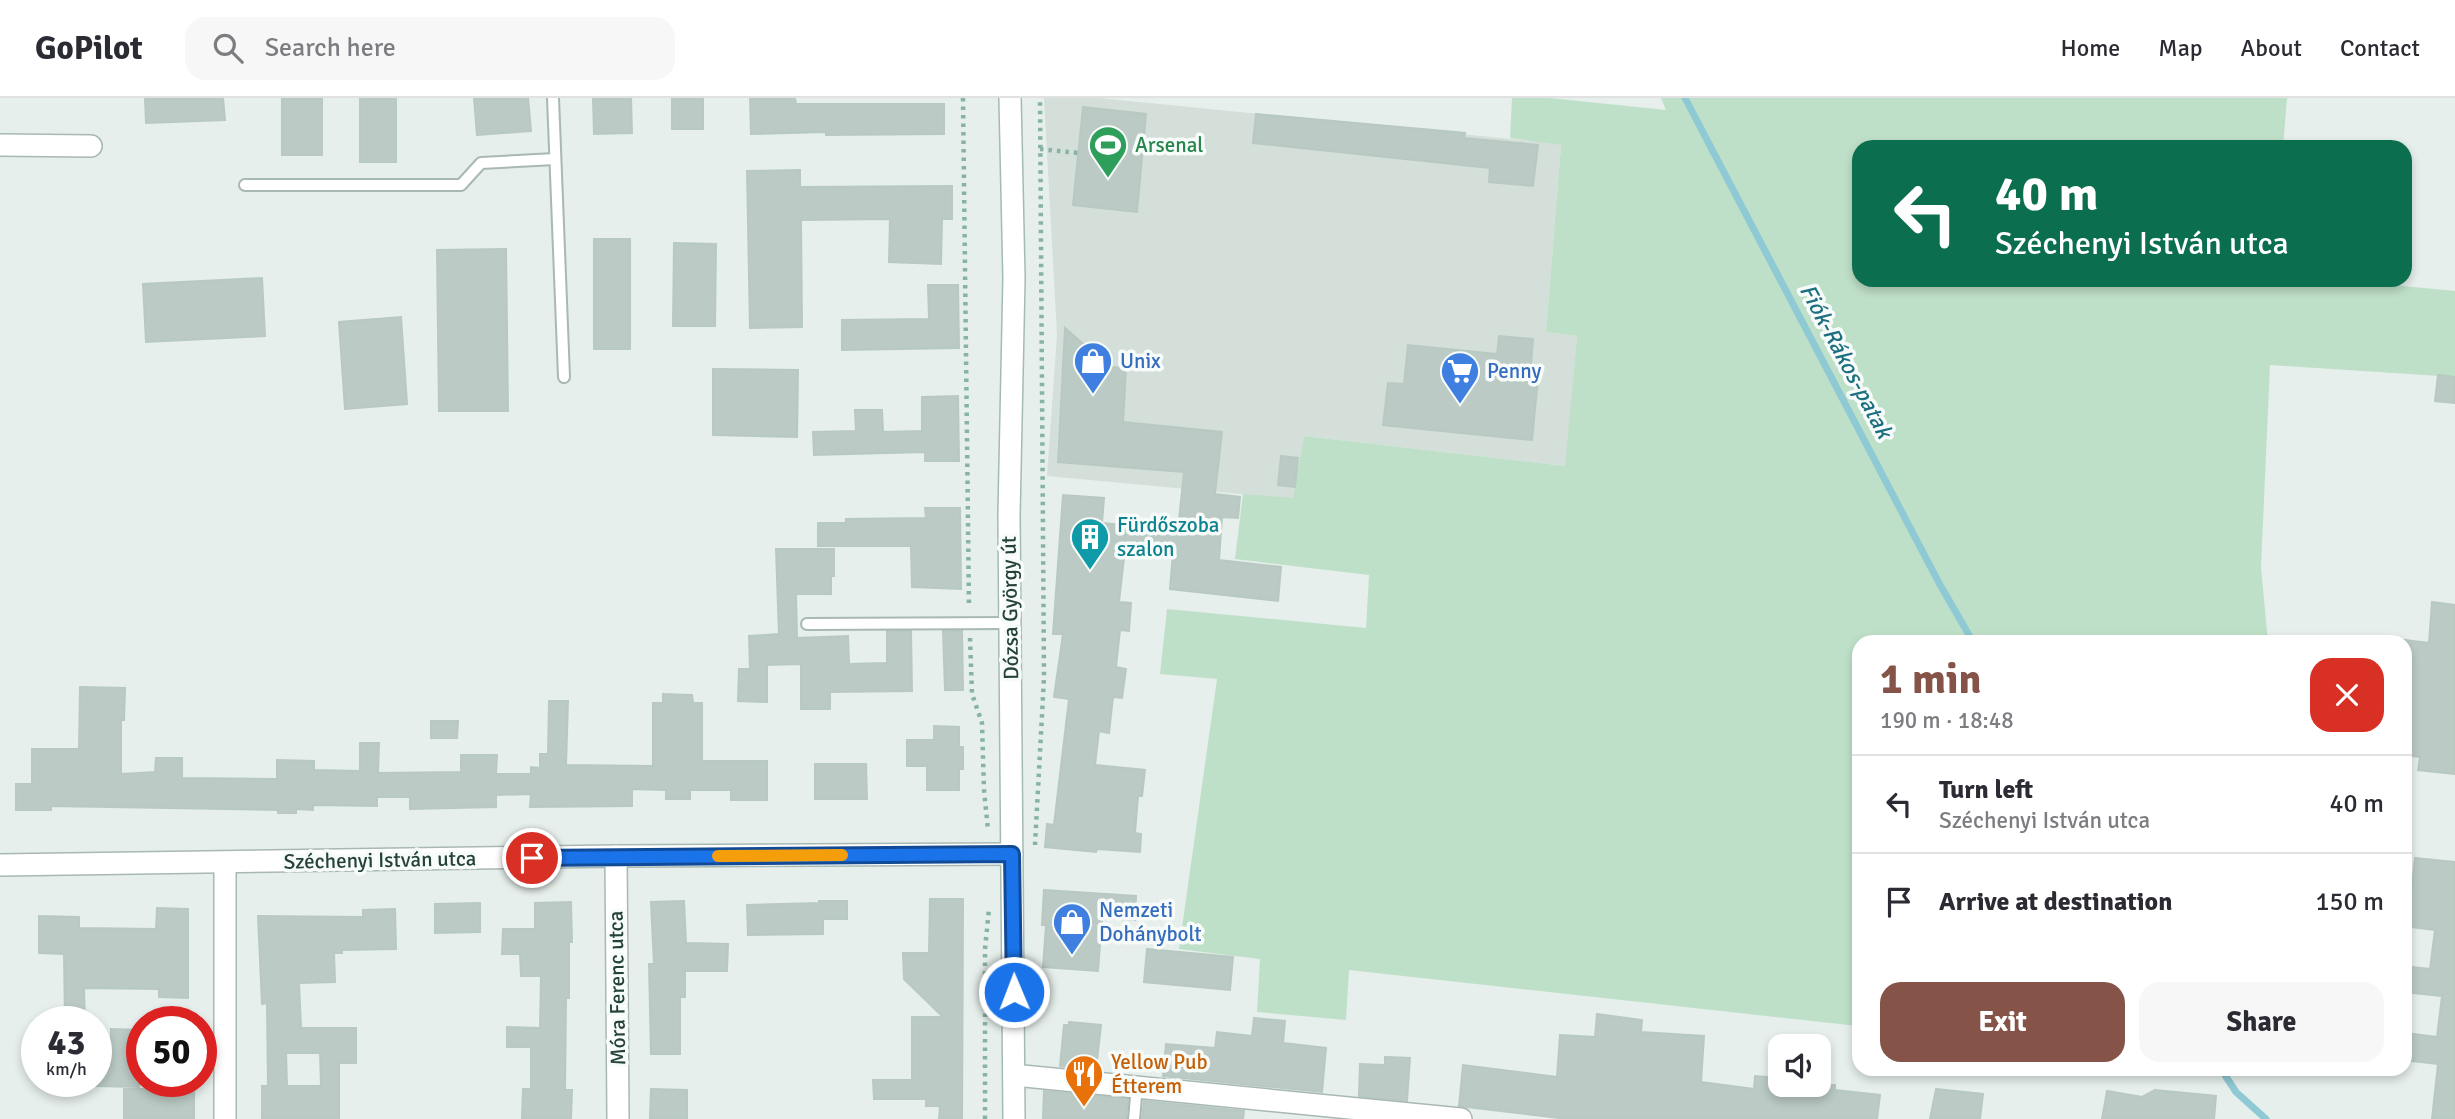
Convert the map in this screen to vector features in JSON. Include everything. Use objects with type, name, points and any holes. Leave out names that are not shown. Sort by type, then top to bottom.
[{"type":"street","name":"Dózsa György út","points":[[1010,98],[1014,278],[1009,514],[1014,1119]]},
{"type":"street","points":[[0,145],[91,146]]},
{"type":"street","name":"Széchenyi István utca","points":[[0,864],[1012,854]]},
{"type":"street","name":"Móra Ferenc utca","points":[[616,856],[618,1119]]},
{"type":"street","points":[[225,862],[225,1119]]},
{"type":"street","points":[[1014,1074],[1461,1119]]},
{"type":"lane","points":[[553,98],[564,377]]},
{"type":"lane","points":[[245,185],[461,185],[481,163],[555,159]]},
{"type":"lane","points":[[807,624],[1011,624]]},
{"type":"lane","points":[[1133,1119],[1137,1086]]},
{"type":"path","points":[[1035,856],[1044,678],[1040,98]]},
{"type":"path","points":[[1040,149],[1078,153]]},
{"type":"shaded area","points":[[1044,98],[1099,98],[1561,144],[1546,332],[1577,336],[1566,466],[1304,436],[1293,499],[1047,476],[1057,335]]},
{"type":"green space","points":[[1512,98],[1550,98],[1666,110],[1661,98],[2287,98],[2284,140],[1852,140],[1852,287],[2412,287],[2455,291],[2455,377],[2270,365],[2261,567],[2267,635],[1852,635],[1852,1025],[1349,970],[1346,1020],[1257,1012],[1260,959],[1179,949],[1217,679],[1160,674],[1167,609],[1366,628],[1369,575],[1235,559],[1243,494],[1293,498],[1304,436],[1565,466],[1577,336],[1546,332],[1561,145],[1510,138]]},
{"type":"building","points":[[145,98],[223,98],[225,120],[146,123]]},
{"type":"building","points":[[282,98],[322,98],[322,155],[282,155]]},
{"type":"building","points":[[360,98],[396,98],[396,162],[360,162]]},
{"type":"building","points":[[474,98],[528,98],[531,131],[477,135]]},
{"type":"building","points":[[593,98],[631,98],[632,133],[594,134]]},
{"type":"building","points":[[672,98],[703,98],[703,129],[672,129]]},
{"type":"building","points":[[750,98],[795,98],[796,104],[944,104],[944,134],[751,134]]},
{"type":"building","name":"Arsenal","points":[[1083,107],[1146,114],[1137,212],[1073,205]]},
{"type":"building","points":[[1256,114],[1465,133],[1464,138],[1538,145],[1533,186],[1489,182],[1490,168],[1253,143]]},
{"type":"building","points":[[800,170],[800,187],[952,186],[952,219],[942,219],[941,264],[889,262],[890,219],[801,220],[802,327],[750,328],[747,171]]},
{"type":"building","points":[[594,239],[630,239],[630,349],[594,349]]},
{"type":"building","points":[[674,243],[716,244],[715,326],[673,326]]},
{"type":"building","points":[[506,249],[508,411],[439,411],[437,250]]},
{"type":"building","points":[[262,278],[265,336],[146,342],[143,284]]},
{"type":"building","points":[[928,285],[958,285],[959,348],[842,350],[842,320],[929,319]]},
{"type":"building","points":[[401,317],[407,404],[345,409],[339,322]]},
{"type":"building","points":[[1065,328],[1110,367],[1126,368],[1123,422],[1222,432],[1215,494],[1240,497],[1238,518],[1222,517],[1219,560],[1281,567],[1278,601],[1170,589],[1173,553],[1125,549],[1119,602],[1131,603],[1129,631],[1120,630],[1116,667],[1126,669],[1122,698],[1113,697],[1109,733],[1099,731],[1095,765],[1145,770],[1142,796],[1138,796],[1135,833],[1141,834],[1140,852],[1097,849],[1096,852],[1045,847],[1047,824],[1054,825],[1069,699],[1054,697],[1063,634],[1053,634],[1063,495],[1104,498],[1102,523],[1178,530],[1184,472],[1058,462]]},
{"type":"building","name":"Penny","points":[[1499,336],[1533,339],[1530,377],[1538,378],[1532,440],[1383,425],[1388,383],[1404,384],[1408,345],[1497,354]]},
{"type":"building","points":[[713,369],[798,370],[797,437],[713,435]]},
{"type":"building","points":[[2438,375],[2455,377],[2455,403],[2435,401]]},
{"type":"building","points":[[958,396],[959,461],[925,461],[925,452],[814,455],[813,432],[856,431],[855,410],[882,410],[883,432],[922,431],[922,397]]},
{"type":"building","points":[[1281,456],[1298,458],[1295,487],[1278,485]]},
{"type":"building","points":[[925,508],[960,508],[961,589],[912,587],[911,546],[818,546],[818,523],[846,523],[846,519],[926,518]]},
{"type":"building","points":[[776,549],[834,549],[831,594],[796,594],[797,638],[848,636],[849,664],[887,663],[887,631],[911,631],[912,691],[830,692],[830,709],[801,709],[801,664],[767,665],[767,702],[738,701],[739,669],[750,669],[749,636],[779,634]]},
{"type":"building","points":[[2432,602],[2455,605],[2455,774],[2418,770],[2420,757],[2412,756],[2412,641],[2429,643]]},
{"type":"building","points":[[943,631],[962,631],[963,690],[945,690]]},
{"type":"building","points":[[80,687],[125,688],[124,720],[121,720],[121,774],[155,772],[156,758],[182,758],[182,778],[277,779],[277,760],[314,761],[314,770],[360,771],[360,743],[379,743],[378,773],[461,772],[461,755],[497,755],[496,774],[531,774],[531,767],[540,768],[540,754],[548,754],[549,701],[568,701],[566,765],[653,766],[653,703],[663,703],[663,694],[692,695],[693,703],[702,703],[702,761],[767,761],[767,800],[731,800],[731,790],[690,790],[690,799],[666,799],[666,790],[632,789],[632,806],[530,807],[531,794],[496,795],[496,807],[410,809],[410,797],[377,797],[377,806],[313,805],[313,810],[296,809],[296,813],[278,813],[278,810],[51,806],[51,810],[16,810],[16,784],[32,784],[32,749],[79,749]]},
{"type":"building","points":[[431,721],[458,721],[457,738],[431,738]]},
{"type":"building","points":[[934,726],[959,727],[963,769],[959,769],[959,790],[927,790],[927,766],[907,766],[907,740],[934,740]]},
{"type":"building","points":[[815,764],[866,764],[867,799],[815,799]]},
{"type":"building","points":[[2415,858],[2455,862],[2455,1119],[2432,1119],[2438,1064],[2412,1061],[2412,1034],[2437,1037],[2442,996],[2412,993],[2412,967],[2430,969],[2435,930],[2412,927]]},
{"type":"building","points":[[1044,890],[1136,896],[1135,920],[1102,918],[1098,971],[1043,967],[1046,925],[1042,925]]},
{"type":"building","points":[[930,899],[963,899],[962,1119],[939,1119],[940,1106],[926,1106],[926,1099],[874,1099],[873,1080],[912,1080],[912,1017],[943,1017],[904,979],[903,953],[929,953]]},
{"type":"building","points":[[684,901],[686,943],[728,944],[727,971],[685,971],[685,997],[680,997],[680,1054],[651,1054],[649,964],[654,964],[651,902]]},
{"type":"building","points":[[847,901],[847,919],[823,919],[823,934],[748,935],[747,905]]},
{"type":"building","points":[[571,902],[572,942],[569,942],[569,998],[566,998],[565,1090],[572,1090],[571,1119],[522,1119],[523,1089],[531,1089],[531,1047],[507,1047],[507,1027],[540,1028],[541,976],[521,976],[520,954],[502,954],[503,929],[535,929],[535,903]]},
{"type":"building","points":[[480,903],[480,932],[435,933],[435,904]]},
{"type":"building","points":[[157,908],[188,909],[188,998],[159,997],[159,989],[84,988],[85,1006],[65,1006],[64,954],[39,953],[39,916],[79,917],[79,928],[156,929]]},
{"type":"building","points":[[395,909],[396,949],[342,950],[342,953],[334,953],[335,982],[299,983],[301,1028],[356,1028],[356,1063],[339,1063],[339,1119],[262,1119],[262,1086],[268,1086],[267,1003],[262,1004],[258,916],[363,917],[363,910]],"holes":[[[286,1053],[320,1053],[321,1086],[287,1086]]]},
{"type":"building","points":[[1147,949],[1233,957],[1230,990],[1144,982]]},
{"type":"building","points":[[1597,1014],[1642,1020],[1641,1032],[1704,1036],[1701,1082],[1754,1089],[1755,1076],[1768,1077],[1768,1097],[1831,1097],[1831,1085],[1835,1085],[1835,1090],[1880,1095],[1877,1119],[1567,1119],[1459,1106],[1463,1065],[1557,1077],[1560,1035],[1595,1037]]},
{"type":"building","points":[[1254,1018],[1285,1021],[1283,1043],[1326,1048],[1322,1092],[1163,1076],[1166,1044],[1215,1048],[1217,1032],[1252,1036]]},
{"type":"building","points":[[1069,1022],[1101,1025],[1096,1070],[1060,1066],[1064,1025],[1069,1025]]},
{"type":"building","points":[[112,1029],[126,1029],[126,1087],[112,1086]]},
{"type":"building","points":[[1385,1057],[1410,1058],[1407,1101],[1359,1096],[1360,1064],[1385,1065]]},
{"type":"building","points":[[124,1089],[126,1097],[194,1097],[194,1119],[124,1119]]},
{"type":"building","points":[[651,1089],[687,1090],[687,1119],[650,1119]]},
{"type":"building","points":[[1936,1089],[1983,1094],[1980,1119],[1930,1119]]},
{"type":"building","points":[[2155,1090],[2216,1096],[2214,1119],[2102,1119],[2107,1091],[2142,1097]]},
{"type":"building","name":"Yellow Pub Étterem","points":[[1044,1091],[1128,1099],[1126,1119],[1043,1119]]},
{"type":"building","points":[[1144,1101],[1244,1111],[1243,1119],[1142,1119]]},
{"type":"waterway","name":"Fiók-Rákos-patak","points":[[1685,98],[1939,583],[1969,635]]},
{"type":"waterway","name":"Fiók-Rákos-patak","points":[[2226,1076],[2236,1092],[2266,1119]]},
{"type":"slow traffic","points":[[718,856],[842,855]]},
{"type":"place","name":"Arsenal","points":[[1108,179]]},
{"type":"place","name":"Unix","points":[[1093,395]]},
{"type":"place","name":"Penny","points":[[1460,405]]},
{"type":"place","name":"Fürdőszoba szalon","points":[[1090,571]]},
{"type":"place","name":"Nemzeti Dohánybolt","points":[[1072,956]]},
{"type":"place","name":"Yellow Pub Étterem","points":[[1084,1108]]},
{"type":"route","points":[[532,858],[1012,854],[1014,992]]}]
